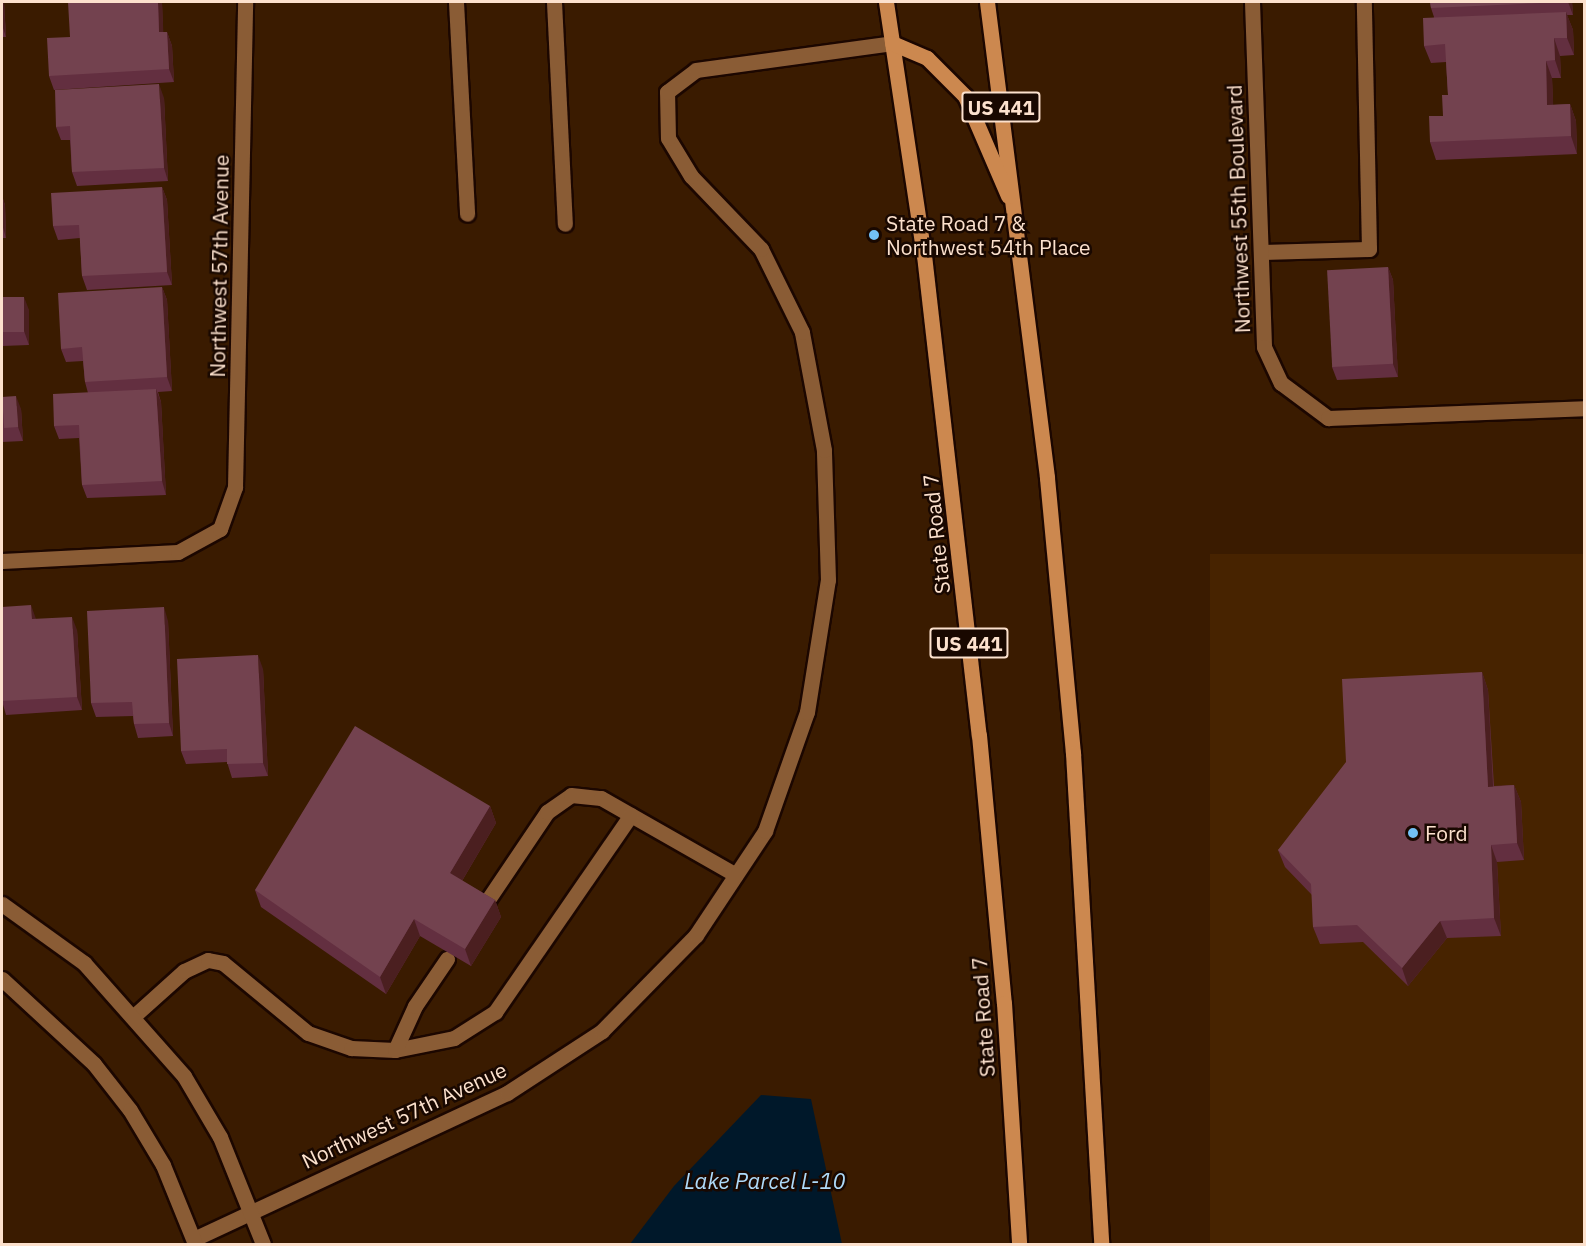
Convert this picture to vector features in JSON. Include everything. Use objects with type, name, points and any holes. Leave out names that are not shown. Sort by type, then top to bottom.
[{"type":"main road","name":"State Road 7","points":[[886,2],[924,255],[978,724],[1004,1003],[1019,1245]]},
{"type":"main road","name":"US 441","points":[[987,2],[1015,213],[1073,753],[1101,1245]]},
{"type":"main road","points":[[892,43],[927,58],[965,96],[1015,213]]},
{"type":"street","name":"Northwest 57th Avenue","points":[[2,561],[178,552],[220,530],[235,487],[245,2]]},
{"type":"street","points":[[456,2],[467,214]]},
{"type":"street","points":[[554,2],[565,224]]},
{"type":"street","name":"Northwest 55th Boulevard","points":[[1252,2],[1264,347],[1281,383],[1328,418],[1584,408]]},
{"type":"street","points":[[1261,252],[1369,249],[1364,2]]},
{"type":"street","name":"Northwest 57th Avenue","points":[[194,1242],[251,1210],[507,1093],[602,1031],[696,935],[765,831],[807,712],[828,580],[824,450],[802,332],[761,249],[691,176],[668,138],[667,92],[696,70],[892,43]]},
{"type":"street","points":[[485,904],[547,812],[571,795],[601,798],[736,875]]},
{"type":"street","points":[[135,1015],[184,971],[208,960],[223,963],[308,1033],[351,1048],[395,1050],[454,1038],[495,1011],[631,815]]},
{"type":"street","points":[[2,904],[84,963],[135,1015],[184,1076],[220,1137],[263,1245]]},
{"type":"street","points":[[395,1050],[415,1006],[447,959]]},
{"type":"street","points":[[2,979],[94,1064],[130,1110],[163,1164],[194,1242]]},
{"type":"shaded area","points":[[1210,554],[1584,554],[1584,1244],[1210,1244]]},
{"type":"water","name":"Lake Parcel L-10","points":[[761,1095],[811,1099],[842,1244],[630,1244],[674,1186]]},
{"type":"building","points":[[68,2],[158,2],[159,32],[167,32],[169,69],[49,76],[47,38],[70,37]]},
{"type":"building","points":[[1430,2],[1562,2],[1431,8]]},
{"type":"building","points":[[1566,12],[1567,38],[1554,38],[1555,60],[1546,61],[1547,105],[1570,104],[1571,136],[1430,142],[1429,116],[1443,116],[1442,95],[1448,95],[1445,44],[1424,46],[1423,18]]},
{"type":"building","points":[[159,84],[164,168],[72,172],[70,126],[56,127],[55,90]]},
{"type":"building","points":[[162,187],[167,272],[82,276],[79,225],[53,226],[51,193]]},
{"type":"building","points":[[1388,267],[1393,364],[1332,367],[1327,270]]},
{"type":"building","points":[[162,287],[167,377],[85,382],[82,347],[61,349],[58,293]]},
{"type":"building","points":[[2,297],[24,297],[24,332],[2,332]]},
{"type":"building","points":[[156,389],[162,481],[82,485],[79,425],[54,426],[53,394]]},
{"type":"building","points":[[16,396],[18,427],[4,428],[2,397]]},
{"type":"building","points":[[31,605],[32,619],[72,617],[77,697],[2,701],[2,607]]},
{"type":"building","points":[[164,607],[169,723],[134,724],[132,702],[91,703],[87,611]]},
{"type":"building","points":[[258,655],[263,763],[227,764],[227,749],[181,751],[177,659]]},
{"type":"building","points":[[1482,672],[1488,787],[1514,785],[1517,843],[1491,845],[1494,918],[1440,921],[1402,968],[1357,925],[1313,927],[1311,884],[1278,850],[1346,762],[1342,679]]},
{"type":"building","points":[[355,726],[490,806],[450,873],[495,900],[465,949],[414,919],[380,977],[255,890]]},
{"type":"place","name":"State Road 7 & Northwest 54th Place","points":[[874,235]]},
{"type":"place","name":"Ford","points":[[1413,833]]}]
